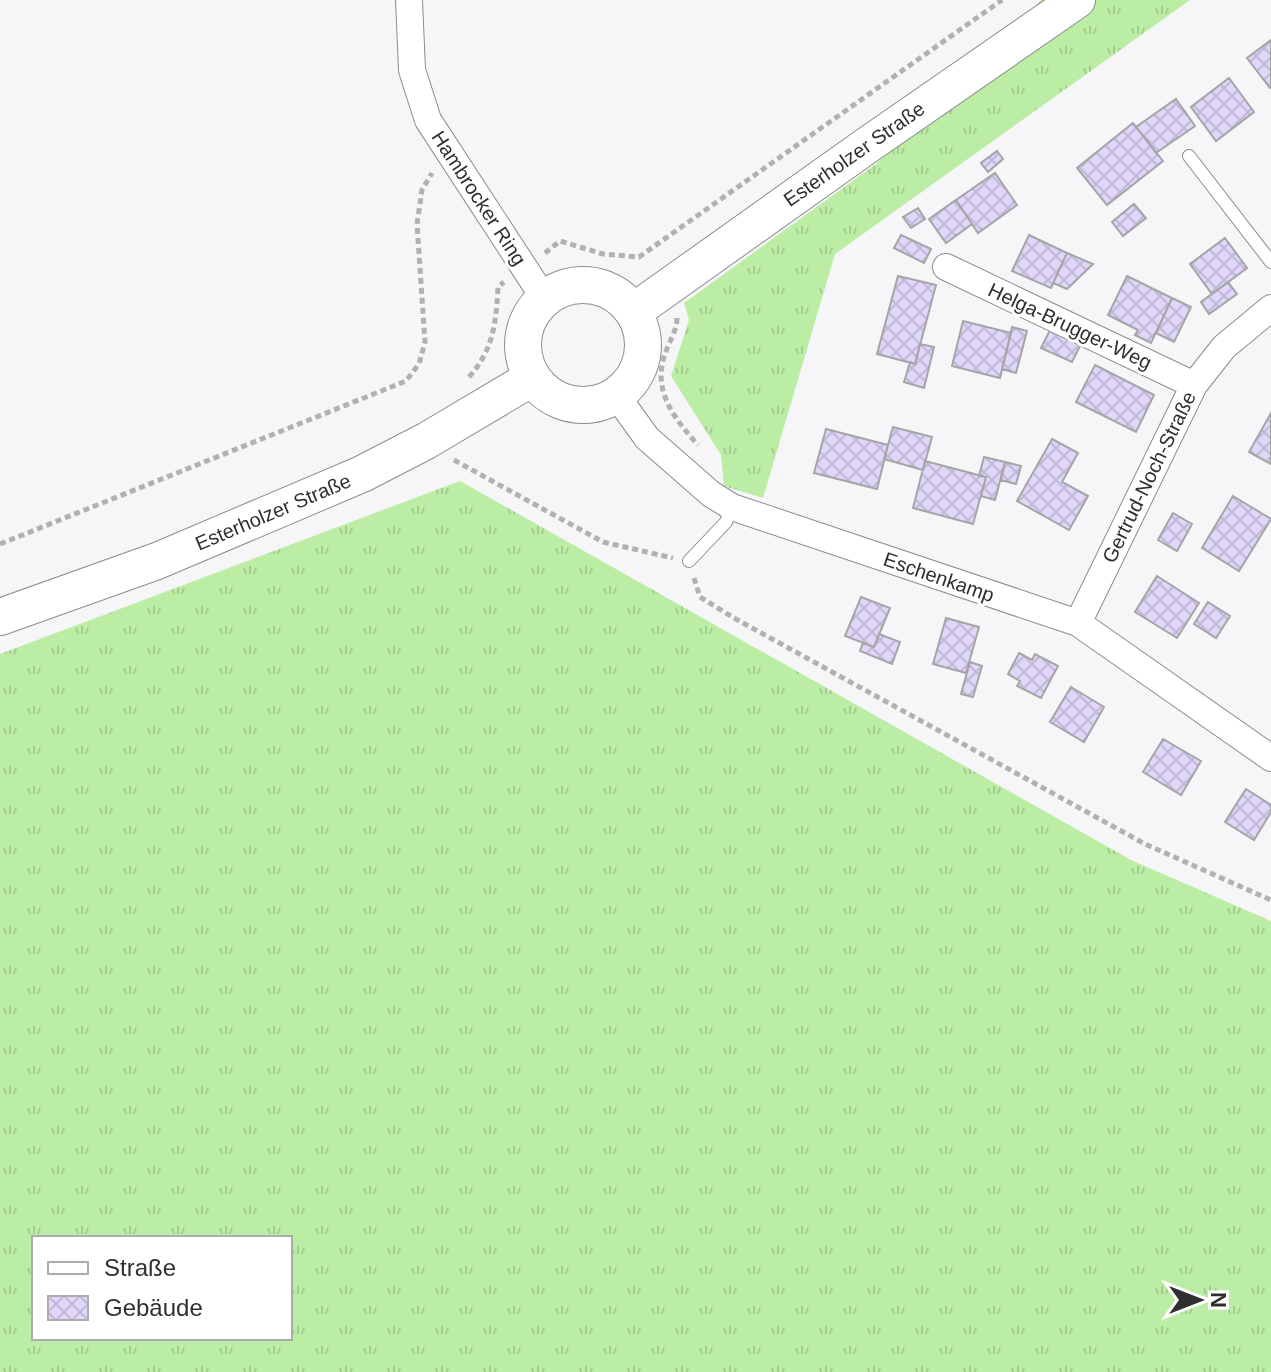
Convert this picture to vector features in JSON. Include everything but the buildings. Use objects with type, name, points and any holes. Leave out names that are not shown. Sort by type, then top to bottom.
[{"type":"main road","name":"Esterholzer Straße","points":[[648,301],[1077,0]]},
{"type":"main road","points":[[582,284],[602,287],[620,297],[648,301],[641,330],[643,350],[638,369],[628,386],[616,395],[593,405],[573,405],[554,399],[538,387],[527,371],[522,351],[524,331],[531,313],[544,298],[561,288],[582,284]]},
{"type":"main road","name":"Esterholzer Straße","points":[[0,617],[157,561],[362,474],[426,441],[532,378]]},
{"type":"street","name":"Hambrocker Ring","points":[[409,0],[412,70],[428,120],[544,298]]},
{"type":"street","name":"Helga-Brugger-Weg","points":[[946,267],[1194,385]]},
{"type":"street","name":"Gertrud-Noch-Straße","points":[[1078,623],[1194,385],[1224,347],[1271,308]]},
{"type":"street","name":"Eschenkamp","points":[[616,395],[647,438],[721,501],[1078,623],[1271,758]]},
{"type":"lane","points":[[1189,156],[1271,262]]},
{"type":"lane","points":[[689,561],[726,522],[721,501]]},
{"type":"path","points":[[467,380],[477,368],[496,330],[498,287],[560,241],[603,254],[639,257],[1002,0]]},
{"type":"path","points":[[0,544],[406,381],[419,364],[425,342],[417,224],[422,190],[432,173],[452,158]]},
{"type":"path","points":[[639,257],[648,301],[676,310],[678,322],[659,370],[662,391],[682,427],[707,456],[721,501]]},
{"type":"path","points":[[426,441],[454,461],[603,542],[689,561],[700,597],[734,618],[1145,844],[1271,900]]},
{"type":"green space","points":[[1041,0],[1190,0],[835,254],[763,498],[724,486],[721,455],[671,376],[689,320],[684,303],[876,164]]},
{"type":"green space","points":[[460,481],[1131,860],[1271,921],[1271,1372],[0,1372],[0,654]]}]
